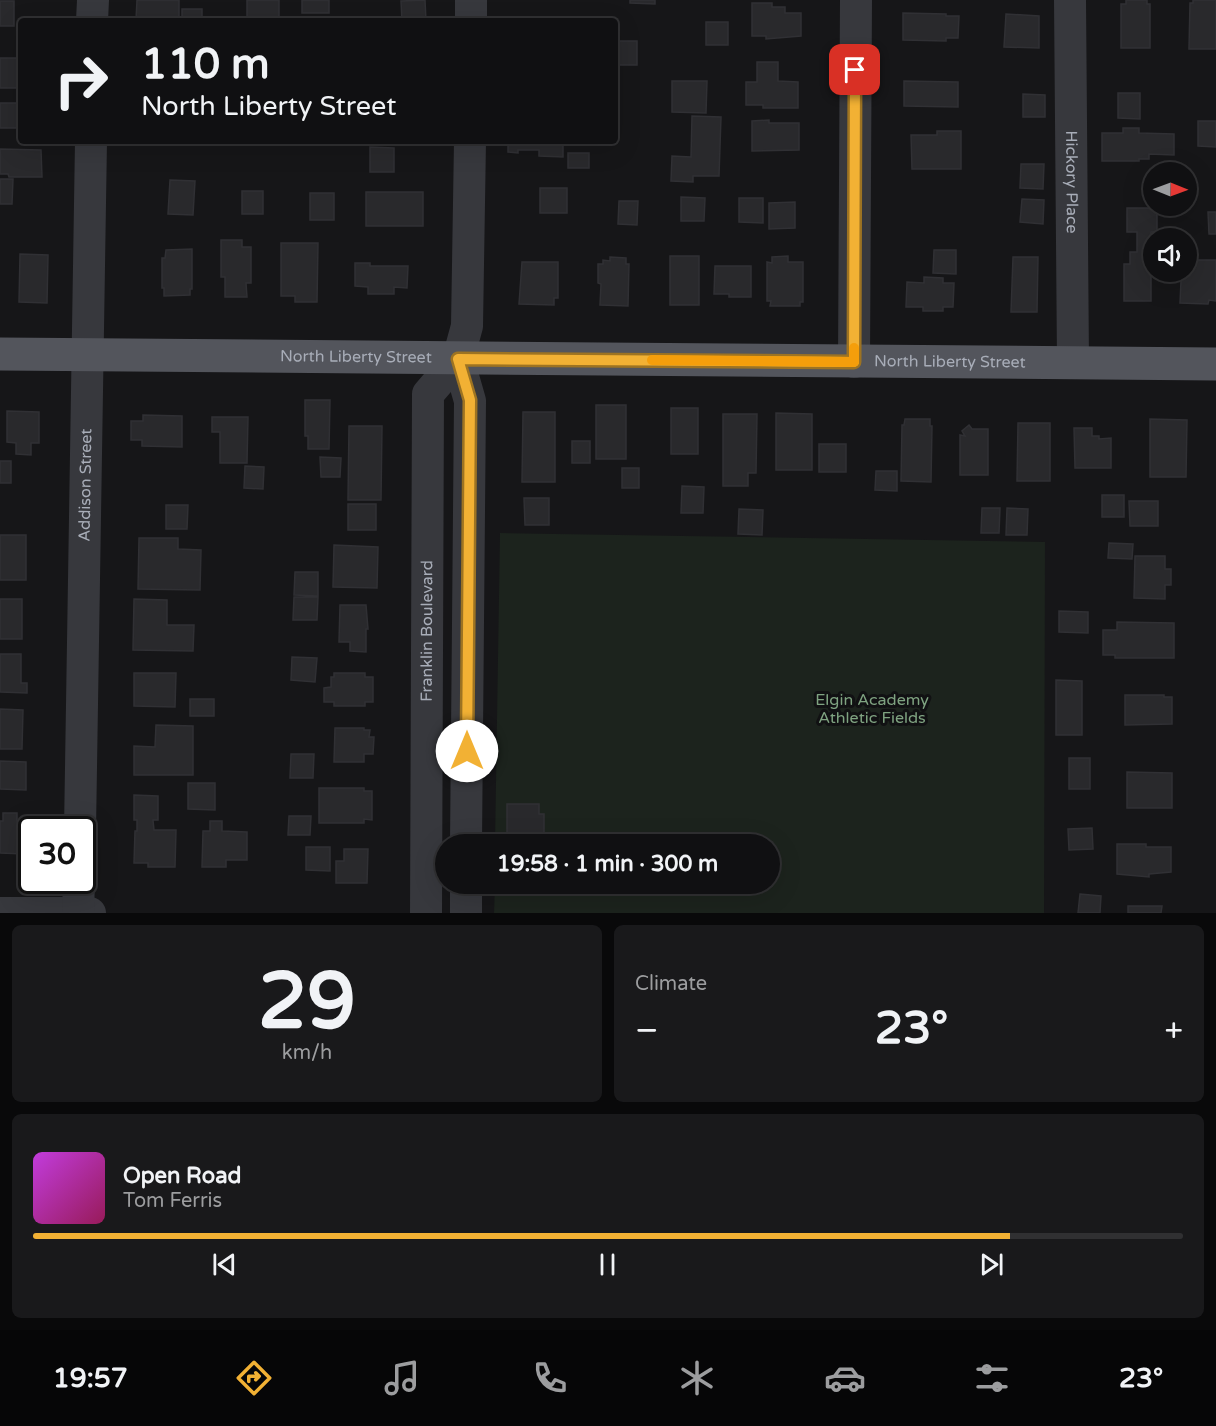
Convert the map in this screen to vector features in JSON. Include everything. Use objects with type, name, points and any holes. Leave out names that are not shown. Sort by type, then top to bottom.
[{"type":"main road","name":"North Liberty Street","points":[[0,354],[1216,364]]},
{"type":"street","points":[[92,18],[93,0]]},
{"type":"street","points":[[471,0],[471,18]]},
{"type":"street","points":[[854,362],[856,0]]},
{"type":"street","name":"Hickory Place","points":[[1070,0],[1072,362]]},
{"type":"street","name":"Addison Street","points":[[80,816],[91,144]]},
{"type":"street","name":"Franklin Boulevard","points":[[426,913],[428,394],[458,359],[467,326],[470,144]]},
{"type":"street","points":[[458,359],[470,400],[466,834]]},
{"type":"street","points":[[78,913],[79,894]]},
{"type":"street","points":[[466,894],[466,913]]},
{"type":"street","points":[[0,913],[90,913]]},
{"type":"green space","name":"Elgin Academy Athletic Fields","points":[[500,533],[1045,542],[1044,913],[494,913],[495,894],[780,894],[780,834],[495,834]]},
{"type":"building","points":[[137,0],[179,0],[179,18],[136,18]]},
{"type":"building","points":[[247,0],[279,0],[279,18],[247,18]]},
{"type":"building","points":[[302,0],[329,0],[329,13],[302,13]]},
{"type":"building","points":[[425,0],[426,18],[402,18],[401,1]]},
{"type":"building","points":[[630,0],[655,0],[655,4],[630,3]]},
{"type":"building","points":[[1126,0],[1147,0],[1147,4],[1150,4],[1150,48],[1121,48],[1121,4],[1126,4]]},
{"type":"building","points":[[1193,0],[1216,0],[1216,49],[1189,49],[1190,3],[1193,3]]},
{"type":"building","points":[[0,1],[14,1],[14,26],[0,26]]},
{"type":"building","points":[[752,3],[772,3],[772,7],[785,7],[785,13],[801,13],[801,36],[766,39],[766,36],[752,36]]},
{"type":"building","points":[[182,9],[202,9],[202,18],[182,18]]},
{"type":"building","points":[[903,13],[959,16],[958,38],[946,38],[946,41],[903,40]]},
{"type":"building","points":[[1006,14],[1039,16],[1039,48],[1004,47]]},
{"type":"building","points":[[706,22],[728,22],[728,45],[706,45]]},
{"type":"building","points":[[618,41],[637,41],[637,65],[618,65]]},
{"type":"building","points":[[0,58],[18,58],[18,88],[0,88]]},
{"type":"building","points":[[757,62],[778,62],[778,81],[798,82],[798,108],[763,108],[763,105],[746,105],[746,82],[757,82]]},
{"type":"building","points":[[672,81],[707,81],[706,113],[672,112]]},
{"type":"building","points":[[904,81],[958,82],[958,107],[904,106]]},
{"type":"building","points":[[1118,93],[1140,93],[1140,119],[1118,118]]},
{"type":"building","points":[[1023,94],[1045,95],[1045,117],[1023,117]]},
{"type":"building","points":[[0,103],[18,103],[18,128],[0,128]]},
{"type":"building","points":[[692,116],[721,117],[719,176],[693,176],[693,182],[671,181],[672,156],[691,157]]},
{"type":"building","points":[[769,120],[769,123],[799,123],[799,150],[752,151],[752,121]]},
{"type":"building","points":[[1198,121],[1216,121],[1216,147],[1198,146]]},
{"type":"building","points":[[1123,128],[1139,128],[1139,133],[1174,134],[1174,155],[1149,154],[1149,159],[1139,159],[1139,161],[1102,161],[1102,133],[1123,133]]},
{"type":"building","points":[[937,131],[961,131],[961,169],[912,169],[911,135],[937,135]]},
{"type":"building","points":[[508,144],[563,144],[563,157],[539,156],[539,150],[508,152]]},
{"type":"building","points":[[370,147],[394,148],[394,172],[370,172]]},
{"type":"building","points":[[0,149],[41,150],[42,177],[9,177],[8,174],[0,174]]},
{"type":"building","points":[[568,153],[589,153],[589,168],[568,168]]},
{"type":"building","points":[[1021,164],[1044,164],[1043,189],[1020,188]]},
{"type":"building","points":[[0,179],[13,179],[12,204],[0,204]]},
{"type":"building","points":[[170,180],[195,181],[193,215],[168,214]]},
{"type":"building","points":[[540,188],[567,188],[567,213],[540,213]]},
{"type":"building","points":[[242,191],[263,191],[263,214],[242,214]]},
{"type":"building","points":[[366,192],[423,192],[423,226],[366,226]]},
{"type":"building","points":[[310,193],[334,193],[334,220],[310,220]]},
{"type":"building","points":[[681,197],[705,198],[704,221],[681,221]]},
{"type":"building","points":[[739,198],[763,198],[763,223],[739,222]]},
{"type":"building","points":[[1022,199],[1044,200],[1043,224],[1020,222]]},
{"type":"building","points":[[619,201],[638,201],[637,225],[618,224]]},
{"type":"building","points":[[795,202],[795,228],[769,229],[769,203]]},
{"type":"building","points":[[1127,208],[1143,208],[1143,216],[1157,216],[1157,228],[1143,228],[1143,282],[1151,282],[1151,301],[1124,301],[1124,264],[1130,264],[1130,252],[1137,252],[1137,232],[1127,232]]},
{"type":"building","points":[[1208,212],[1216,212],[1216,234],[1209,234]]},
{"type":"building","points":[[221,240],[242,240],[242,247],[251,247],[251,283],[246,283],[247,297],[225,297],[225,277],[221,277]]},
{"type":"building","points":[[281,243],[318,243],[317,302],[295,302],[295,296],[281,296]]},
{"type":"building","points":[[192,249],[190,295],[164,296],[162,258],[165,258],[166,250]]},
{"type":"building","points":[[934,250],[956,250],[956,274],[933,273]]},
{"type":"building","points":[[20,254],[48,255],[47,303],[19,302]]},
{"type":"building","points":[[670,256],[699,256],[699,305],[670,305]]},
{"type":"building","points":[[788,256],[788,262],[803,262],[803,302],[800,302],[800,306],[770,306],[771,301],[767,301],[767,262],[772,263],[772,257]]},
{"type":"building","points":[[610,257],[626,258],[626,264],[629,264],[628,306],[600,305],[601,284],[598,283],[598,264],[603,264],[603,260],[610,261]]},
{"type":"building","points":[[1013,257],[1038,257],[1037,312],[1011,312]]},
{"type":"building","points":[[1197,260],[1216,260],[1216,301],[1209,300],[1208,304],[1180,303],[1181,282],[1197,282]]},
{"type":"building","points":[[522,262],[558,262],[558,298],[554,298],[554,305],[519,304]]},
{"type":"building","points":[[355,263],[370,263],[370,266],[408,266],[407,288],[394,287],[394,294],[368,294],[368,287],[355,286]]},
{"type":"building","points":[[715,266],[751,266],[751,297],[714,294]]},
{"type":"building","points":[[924,277],[943,278],[943,283],[954,283],[953,307],[943,307],[943,311],[923,311],[923,307],[906,307],[907,282],[924,283]]},
{"type":"building","points":[[305,400],[330,400],[329,449],[308,449],[308,436],[305,436]]},
{"type":"building","points":[[596,405],[626,405],[626,459],[596,459]]},
{"type":"building","points":[[671,408],[698,408],[698,454],[671,454]]},
{"type":"building","points":[[7,411],[39,412],[39,443],[31,443],[31,455],[16,454],[16,443],[7,442]]},
{"type":"building","points":[[523,412],[555,412],[555,482],[522,482]]},
{"type":"building","points":[[776,413],[812,414],[812,470],[776,470]]},
{"type":"building","points":[[723,414],[757,414],[756,473],[748,473],[748,486],[723,486]]},
{"type":"building","points":[[143,415],[182,416],[182,447],[142,446],[142,440],[131,440],[131,421],[143,421]]},
{"type":"building","points":[[212,417],[248,417],[247,463],[220,463],[220,432],[212,432]]},
{"type":"building","points":[[905,419],[930,419],[930,426],[932,426],[931,482],[901,481],[902,425]]},
{"type":"building","points":[[1150,419],[1187,420],[1186,477],[1150,477]]},
{"type":"building","points":[[1018,423],[1050,423],[1050,481],[1017,481]]},
{"type":"building","points":[[969,425],[972,429],[988,429],[988,475],[960,475],[960,435],[965,436],[962,431]]},
{"type":"building","points":[[349,426],[382,426],[381,500],[348,500]]},
{"type":"building","points":[[1074,428],[1092,428],[1092,436],[1099,436],[1099,439],[1111,438],[1111,468],[1075,468]]},
{"type":"building","points":[[572,441],[590,441],[590,463],[572,463]]},
{"type":"building","points":[[819,444],[846,444],[846,472],[819,472]]},
{"type":"building","points":[[320,457],[341,458],[340,477],[321,477]]},
{"type":"building","points":[[0,461],[11,461],[11,483],[0,483]]},
{"type":"building","points":[[245,466],[264,467],[263,489],[244,488]]},
{"type":"building","points":[[622,468],[639,468],[639,488],[622,488]]},
{"type":"building","points":[[876,471],[897,471],[897,491],[875,490]]},
{"type":"building","points":[[682,486],[704,487],[703,513],[681,513]]},
{"type":"building","points":[[1102,495],[1124,495],[1124,517],[1102,517]]},
{"type":"building","points":[[524,498],[549,498],[549,525],[525,525]]},
{"type":"building","points":[[1129,501],[1158,501],[1158,526],[1130,526]]},
{"type":"building","points":[[348,504],[376,504],[376,530],[348,530]]},
{"type":"building","points":[[166,505],[188,505],[187,529],[166,529]]},
{"type":"building","points":[[982,508],[1000,508],[999,533],[981,533]]},
{"type":"building","points":[[1007,508],[1028,509],[1027,535],[1006,535]]},
{"type":"building","points":[[739,509],[763,510],[762,535],[738,534]]},
{"type":"building","points":[[0,535],[26,535],[26,580],[0,580]]},
{"type":"building","points":[[139,538],[178,538],[178,549],[201,550],[200,590],[138,589]]},
{"type":"building","points":[[1109,543],[1133,544],[1132,559],[1108,558]]},
{"type":"building","points":[[334,545],[378,547],[377,588],[333,587]]},
{"type":"building","points":[[1135,556],[1165,556],[1165,569],[1171,569],[1171,585],[1165,585],[1165,599],[1134,598]]},
{"type":"building","points":[[295,572],[318,572],[318,596],[294,595]]},
{"type":"building","points":[[294,597],[318,597],[317,620],[293,620]]},
{"type":"building","points":[[0,599],[22,599],[22,639],[0,639]]},
{"type":"building","points":[[134,599],[167,600],[167,625],[194,625],[193,651],[133,650]]},
{"type":"building","points":[[340,605],[366,605],[368,629],[366,629],[366,652],[350,651],[350,642],[339,642]]},
{"type":"building","points":[[1059,611],[1088,612],[1088,633],[1059,632]]},
{"type":"building","points":[[1117,622],[1174,623],[1174,658],[1115,658],[1115,655],[1103,655],[1103,630],[1117,630]]},
{"type":"building","points":[[0,654],[21,654],[21,683],[27,683],[27,693],[0,692]]},
{"type":"building","points":[[292,657],[317,658],[315,682],[291,680]]},
{"type":"building","points":[[134,673],[176,673],[175,707],[134,706]]},
{"type":"building","points":[[334,673],[365,673],[365,677],[373,677],[373,702],[365,702],[365,706],[334,706],[334,702],[324,702],[324,688],[331,687],[331,677],[334,677]]},
{"type":"building","points":[[1056,680],[1082,681],[1082,735],[1056,735]]},
{"type":"building","points":[[1125,695],[1172,697],[1172,724],[1125,725]]},
{"type":"building","points":[[190,699],[214,699],[214,716],[190,716]]},
{"type":"building","points":[[0,709],[23,710],[22,749],[0,749]]},
{"type":"building","points":[[156,725],[193,726],[193,775],[134,775],[134,746],[155,747]]},
{"type":"building","points":[[335,728],[370,730],[369,737],[374,737],[373,754],[364,754],[364,762],[334,762]]},
{"type":"building","points":[[291,754],[314,754],[313,778],[290,778]]},
{"type":"building","points":[[1069,758],[1090,758],[1090,789],[1069,789]]},
{"type":"building","points":[[0,761],[26,762],[26,790],[0,789]]},
{"type":"building","points":[[1127,772],[1172,773],[1172,808],[1127,808]]},
{"type":"building","points":[[188,783],[215,783],[215,810],[188,809]]},
{"type":"building","points":[[319,788],[364,788],[364,791],[372,791],[372,820],[364,819],[364,823],[319,823]]},
{"type":"building","points":[[134,795],[158,796],[158,820],[153,820],[154,830],[176,830],[175,867],[148,867],[148,863],[134,863],[137,820],[134,820]]},
{"type":"building","points":[[507,804],[539,804],[539,814],[544,814],[544,834],[507,834]]},
{"type":"building","points":[[3,813],[17,813],[18,854],[0,853],[0,821],[3,821]]},
{"type":"building","points":[[289,816],[311,816],[310,835],[288,835]]},
{"type":"building","points":[[210,821],[222,821],[222,831],[247,832],[247,860],[226,860],[226,867],[202,867],[203,831],[210,831]]},
{"type":"building","points":[[1092,828],[1093,849],[1069,850],[1068,829]]},
{"type":"building","points":[[1117,844],[1171,847],[1171,872],[1149,874],[1149,877],[1117,874]]},
{"type":"building","points":[[306,847],[330,847],[330,871],[306,870]]},
{"type":"building","points":[[344,849],[368,849],[367,883],[336,883],[336,861],[344,861]]},
{"type":"building","points":[[1080,894],[1101,896],[1100,913],[1078,913]]},
{"type":"building","points":[[1128,906],[1162,906],[1161,913],[1128,913]]},
{"type":"slow traffic","points":[[652,360],[854,362],[854,348]]},
{"type":"route","points":[[467,751],[470,400],[458,359],[854,362],[855,70]]}]
